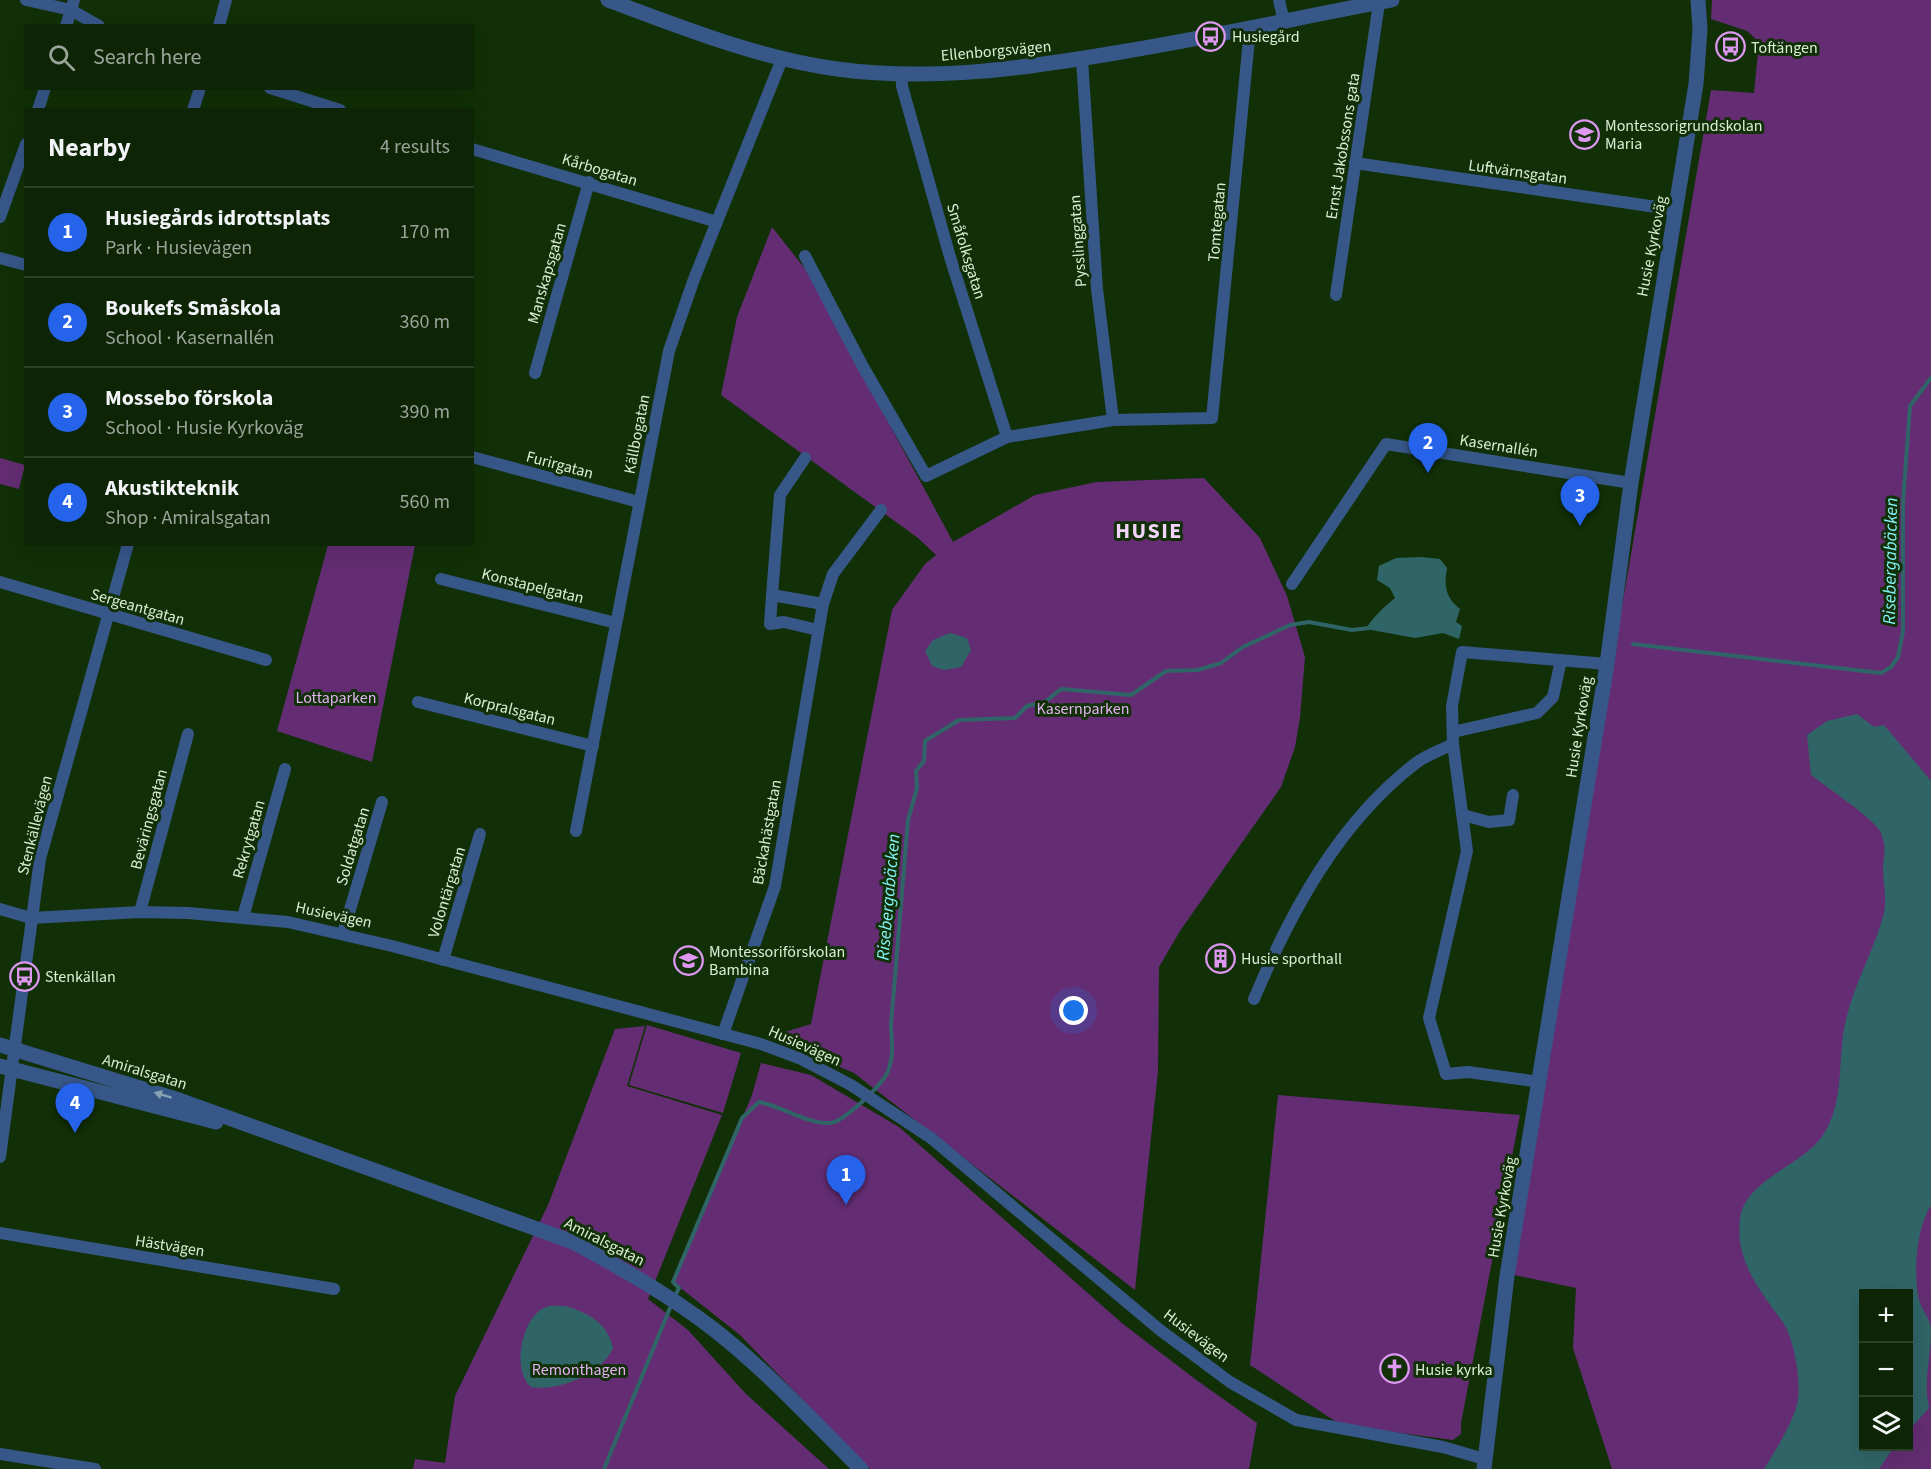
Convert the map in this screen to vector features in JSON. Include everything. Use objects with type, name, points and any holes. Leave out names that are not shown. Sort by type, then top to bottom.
[{"type":"street","points":[[26,0],[73,5],[97,24]]},
{"type":"street","points":[[220,24],[226,0]]},
{"type":"street","name":"Ellenborgsvägen","points":[[608,0],[738,46],[782,59],[838,69],[902,74],[989,71],[1082,59],[1250,29],[1385,1]]},
{"type":"street","points":[[1280,0],[1284,22]]},
{"type":"street","name":"Husie Kyrkoväg","points":[[1484,1464],[1507,1276],[1607,664],[1631,483],[1661,291],[1677,210],[1698,60],[1698,0]]},
{"type":"street","name":"Ernst Jakobssons gata","points":[[1336,295],[1355,163],[1385,1]]},
{"type":"street","points":[[67,24],[73,5]]},
{"type":"street","name":"Tomtegatan","points":[[1113,420],[1212,418],[1250,29]]},
{"type":"street","name":"Källbogatan","points":[[576,831],[669,351],[694,279],[782,59]]},
{"type":"street","name":"Pysslinggatan","points":[[1082,59],[1096,289],[1113,420]]},
{"type":"street","name":"Småfolksgatan","points":[[902,74],[902,86],[950,257],[1007,437]]},
{"type":"street","points":[[39,108],[44,90]]},
{"type":"street","points":[[194,108],[199,90]]},
{"type":"street","points":[[276,90],[334,108]]},
{"type":"street","points":[[0,217],[24,150]]},
{"type":"street","name":"Kårbogatan","points":[[474,150],[717,222]]},
{"type":"street","name":"Luftvärnsgatan","points":[[1355,163],[1677,210]]},
{"type":"street","name":"Manskapsgatan","points":[[534,373],[589,183]]},
{"type":"street","points":[[805,256],[862,365],[926,476],[1007,437],[1113,420]]},
{"type":"street","points":[[0,258],[24,264]]},
{"type":"street","name":"Kasernallén","points":[[1293,584],[1386,444],[1631,483]]},
{"type":"street","name":"Furirgatan","points":[[474,458],[639,502]]},
{"type":"street","points":[[806,458],[780,495],[770,624],[784,622],[818,630]]},
{"type":"street","name":"Bäckahästgatan","points":[[723,1034],[775,886],[823,604],[833,574],[881,510]]},
{"type":"street","name":"Stenkällevägen","points":[[0,1156],[7,1047],[40,859],[127,546]]},
{"type":"street","name":"Konstapelgatan","points":[[441,579],[616,622]]},
{"type":"street","name":"Sergeantgatan","points":[[0,582],[108,616],[266,660]]},
{"type":"street","points":[[772,596],[823,604]]},
{"type":"street","points":[[1540,1082],[1468,1072],[1446,1074],[1430,1018],[1467,851],[1453,738],[1452,706],[1462,652],[1607,664]]},
{"type":"street","points":[[1254,999],[1271,958],[1335,846],[1380,796],[1417,762],[1453,738],[1537,712],[1553,697],[1562,660]]},
{"type":"street","name":"Korpralsgatan","points":[[418,702],[593,746]]},
{"type":"street","name":"Beväringsgatan","points":[[140,912],[188,734]]},
{"type":"street","name":"Rekrytgatan","points":[[243,917],[285,770]]},
{"type":"street","points":[[1463,815],[1489,822],[1509,820],[1513,795]]},
{"type":"street","name":"Soldatgatan","points":[[343,933],[382,802]]},
{"type":"street","name":"Volontärgatan","points":[[443,960],[480,834]]},
{"type":"street","name":"Husievägen","points":[[0,909],[31,918],[140,912],[243,917],[288,922],[343,933],[761,1044],[801,1059],[851,1085],[931,1138],[1104,1281],[1134,1310],[1230,1382],[1296,1420],[1443,1447],[1484,1464]]},
{"type":"street","name":"Amiralsgatan","points":[[7,1047],[179,1100],[573,1242],[648,1284],[686,1309],[739,1351],[861,1469]]},
{"type":"street","name":"Amiralsgatan","points":[[6,1067],[175,1113],[278,1136]]},
{"type":"street","name":"Hästvägen","points":[[0,1233],[334,1289]]},
{"type":"street","points":[[0,1454],[95,1469]]},
{"type":"green space","points":[[1712,0],[1931,0],[1931,1469],[1612,1469],[1573,1348],[1576,1288],[1514,1275],[1547,1042],[1711,90],[1754,93],[1759,42],[1747,31],[1711,19]]},
{"type":"green space","name":"Kasernparken","points":[[772,227],[806,270],[953,542],[1035,495],[1097,482],[1204,478],[1260,538],[1287,596],[1305,657],[1295,747],[1281,787],[1180,931],[1159,967],[1158,1071],[1135,1290],[854,1073],[769,1037],[811,1024],[892,610],[925,564],[936,555],[918,538],[721,395],[737,317]]},
{"type":"green space","points":[[0,458],[24,465],[19,489],[0,484]]},
{"type":"green space","name":"Lottaparken","points":[[328,546],[415,546],[372,762],[277,731]]},
{"type":"green space","points":[[647,1025],[741,1053],[723,1113],[629,1085]]},
{"type":"green space","name":"Remonthagen","points":[[645,1026],[627,1086],[722,1115],[648,1299],[688,1330],[746,1394],[829,1469],[413,1469],[415,1459],[445,1463],[455,1396],[548,1205],[615,1029]]},
{"type":"green space","points":[[761,1063],[811,1075],[899,1127],[1123,1324],[1257,1423],[1249,1469],[870,1469],[740,1335],[673,1282],[752,1095]]},
{"type":"green space","points":[[1278,1095],[1520,1115],[1461,1423],[1461,1434],[1453,1440],[1341,1425],[1250,1365]]},
{"type":"water","points":[[1396,558],[1440,559],[1447,568],[1447,590],[1451,600],[1460,609],[1456,622],[1462,626],[1459,639],[1443,633],[1415,638],[1366,629],[1379,612],[1395,598],[1390,588],[1377,580],[1379,566]]},
{"type":"water","points":[[950,633],[967,638],[971,650],[961,667],[944,670],[932,666],[925,651],[933,640]]},
{"type":"water","points":[[1857,714],[1874,727],[1884,725],[1931,781],[1931,1205],[1922,1226],[1916,1264],[1919,1300],[1930,1322],[1931,1330],[1927,1379],[1929,1408],[1913,1426],[1913,1289],[1859,1289],[1859,1451],[1891,1451],[1879,1469],[1764,1469],[1786,1432],[1796,1408],[1798,1376],[1794,1351],[1787,1329],[1757,1286],[1745,1261],[1739,1234],[1740,1219],[1751,1194],[1812,1148],[1828,1126],[1837,1099],[1847,1014],[1875,942],[1885,907],[1883,868],[1885,847],[1881,833],[1870,820],[1811,775],[1807,735],[1827,721]]},
{"type":"water","points":[[548,1306],[565,1306],[596,1320],[607,1332],[613,1348],[599,1366],[578,1379],[554,1387],[531,1387],[525,1379],[522,1368],[522,1344],[525,1332],[538,1312]]},
{"type":"waterway","name":"Risebergabäcken","points":[[1633,644],[1881,673],[1891,667],[1898,657],[1903,631],[1903,502],[1910,406],[1931,378]]},
{"type":"waterway","name":"Risebergabäcken","points":[[675,1296],[679,1288],[673,1282],[742,1118],[759,1102],[812,1121],[830,1123],[844,1116],[862,1102],[888,1071],[892,1054],[891,1025],[908,820],[917,788],[916,771],[924,761],[925,741],[959,720],[1015,718],[1027,706],[1045,702],[1061,689],[1131,695],[1166,671],[1198,670],[1221,663],[1243,647],[1290,625],[1309,622],[1352,630],[1369,628]]},
{"type":"waterway","name":"Risebergabäcken","points":[[604,1469],[672,1303]]},
{"type":"place","name":"Husiegård","points":[[1211,36]]},
{"type":"place","name":"Toftängen","points":[[1730,47]]},
{"type":"place","name":"Montessorigrundskolan Maria","points":[[1584,134]]},
{"type":"place","name":"Boukefs Småskola","points":[[1428,473]]},
{"type":"place","name":"Mossebo förskola","points":[[1580,526]]},
{"type":"place","name":"Husie sporthall","points":[[1220,958]]},
{"type":"place","name":"Montessoriförskolan Bambina","points":[[688,960]]},
{"type":"place","name":"Stenkällan","points":[[24,976]]},
{"type":"place","name":"Akustikteknik","points":[[75,1133]]},
{"type":"place","name":"Husiegårds idrottsplats","points":[[846,1205]]},
{"type":"place","name":"Husie kyrka","points":[[1394,1369]]},
{"type":"district","name":"HUSIE","points":[[1149,530]]}]
